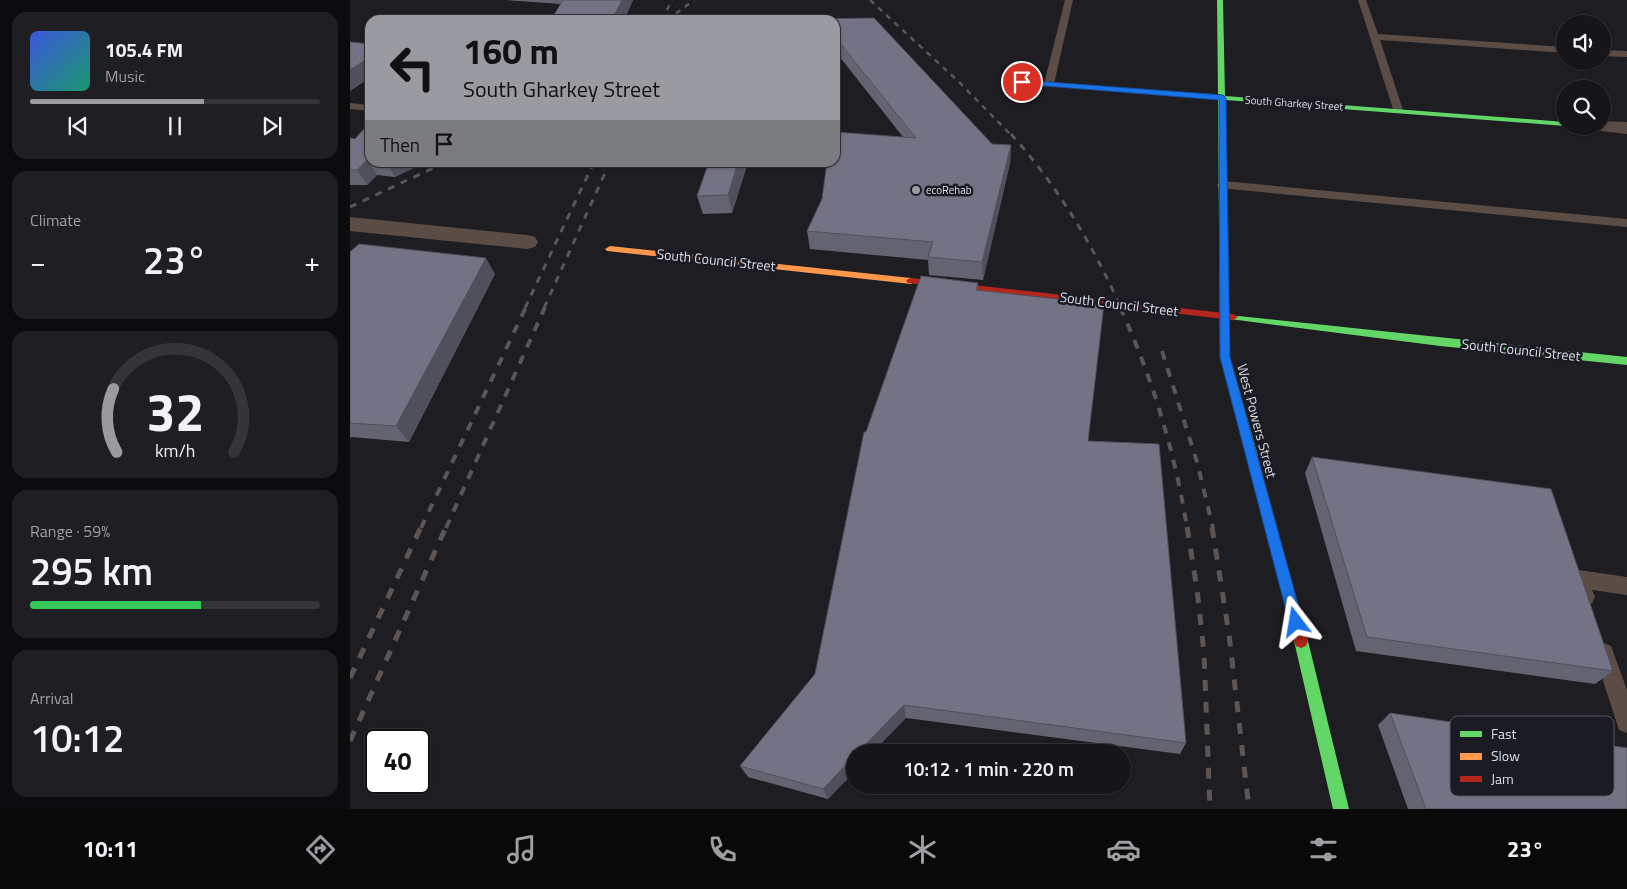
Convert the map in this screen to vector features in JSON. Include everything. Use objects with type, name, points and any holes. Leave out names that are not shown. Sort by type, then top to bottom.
[{"type":"street","name":"West Powers Street","points":[[1220,0],[1223,98],[1225,357],[1287,584],[1341,809]]},
{"type":"street","name":"South Gharkey Street","points":[[1022,82],[1556,123]]},
{"type":"street","points":[[1611,127],[1627,128]]},
{"type":"street","points":[[350,224],[527,242]]},
{"type":"street","name":"South Council Street","points":[[610,249],[1067,298],[1440,342],[1627,361]]},
{"type":"lane","points":[[1049,84],[1070,0]]},
{"type":"lane","points":[[1362,0],[1398,110]]},
{"type":"lane","points":[[1375,37],[1556,49]]},
{"type":"lane","points":[[1611,53],[1627,54]]},
{"type":"lane","points":[[350,106],[365,108]]},
{"type":"lane","points":[[1223,185],[1627,223]]},
{"type":"lane","points":[[1627,586],[1579,579],[1627,722]]},
{"type":"building","points":[[563,0],[622,0],[614,15],[554,15]]},
{"type":"building","points":[[874,18],[992,144],[1011,145],[982,262],[928,257],[933,242],[807,231],[822,199],[826,167],[840,167],[840,132],[916,138],[840,43],[840,19]]},
{"type":"building","points":[[350,42],[365,44],[365,60],[350,70]]},
{"type":"building","points":[[365,128],[365,162],[357,170],[350,170],[350,138],[355,139]]},
{"type":"building","points":[[707,167],[736,167],[728,195],[697,196]]},
{"type":"building","points":[[359,244],[486,258],[396,426],[350,423],[350,252]]},
{"type":"building","points":[[921,276],[978,283],[976,290],[1104,304],[1088,441],[1159,444],[1186,743],[904,705],[866,744],[846,744],[846,765],[823,789],[740,766],[815,674],[864,432],[866,432]]},
{"type":"building","points":[[1312,457],[1551,489],[1613,671],[1367,637]]},
{"type":"building","points":[[1390,713],[1450,722],[1450,796],[1614,796],[1614,746],[1627,748],[1627,809],[1426,809]]},
{"type":"railway","points":[[664,15],[672,0]]},
{"type":"railway","points":[[674,15],[694,0]]},
{"type":"railway","points":[[870,0],[958,81],[1012,136]]},
{"type":"railway","points":[[1011,134],[1044,174],[1073,217],[1098,261],[1121,308]]},
{"type":"railway","points":[[350,207],[435,167]]},
{"type":"railway","points":[[525,308],[592,167]]},
{"type":"railway","points":[[544,308],[608,167]]},
{"type":"railway","points":[[421,528],[526,307]]},
{"type":"railway","points":[[446,528],[545,307]]},
{"type":"railway","points":[[1120,307],[1132,333],[1161,415],[1176,471],[1187,528]]},
{"type":"railway","points":[[1162,351],[1197,462],[1213,528]]},
{"type":"railway","points":[[350,678],[421,527]]},
{"type":"railway","points":[[350,741],[446,527]]},
{"type":"railway","points":[[1187,527],[1197,589],[1204,653],[1210,809]]},
{"type":"railway","points":[[1212,527],[1229,634],[1249,809]]},
{"type":"traffic: fast","points":[[1220,0],[1225,357],[1252,456]]},
{"type":"traffic: fast","points":[[1213,97],[1556,123]]},
{"type":"traffic: fast","points":[[1233,317],[1440,342],[1627,361]]},
{"type":"traffic: fast","points":[[1301,641],[1341,809]]},
{"type":"traffic: slow","points":[[1022,82],[1213,97]]},
{"type":"traffic: slow","points":[[610,249],[911,281]]},
{"type":"traffic: jam","points":[[911,281],[1233,317]]},
{"type":"traffic: jam","points":[[1252,456],[1301,641]]},
{"type":"place","name":"ecoRehab","points":[[916,190]]},
{"type":"route","points":[[1022,82],[1223,98],[1225,357],[1296,622]]}]
